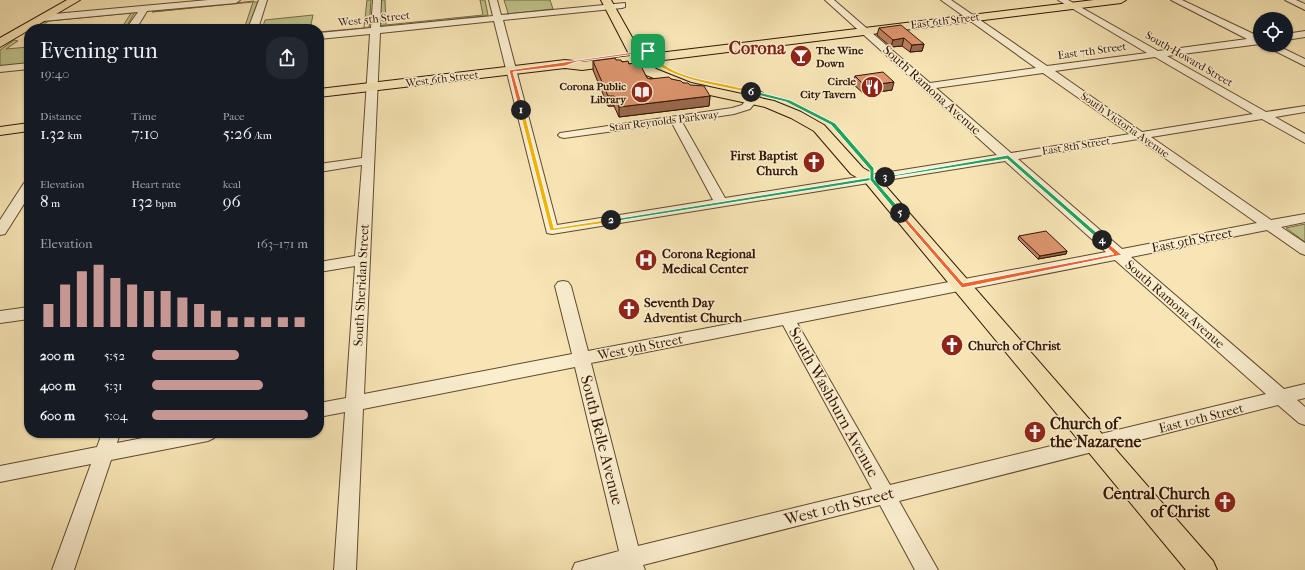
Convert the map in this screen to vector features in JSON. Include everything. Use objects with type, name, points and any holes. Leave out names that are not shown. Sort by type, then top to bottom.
[{"type":"main road","points":[[33,24],[75,0]]},
{"type":"main road","name":"East 6th Street","points":[[644,53],[864,30],[1121,0]]},
{"type":"main road","points":[[621,10],[644,53],[651,72],[670,81],[687,86],[755,97],[779,107],[819,128],[856,171],[872,179],[1203,570]]},
{"type":"main road","points":[[0,43],[24,29]]},
{"type":"main road","name":"West 6th Street","points":[[324,92],[565,64],[582,66],[644,53]]},
{"type":"main road","points":[[0,131],[24,128]]},
{"type":"street","points":[[43,18],[236,0]]},
{"type":"street","points":[[255,24],[263,0]]},
{"type":"street","name":"South Sheridan Street","points":[[345,570],[377,0]]},
{"type":"street","points":[[493,0],[511,71]]},
{"type":"street","name":"South Ramona Avenue","points":[[829,0],[1305,418]]},
{"type":"street","name":"South Victoria Avenue","points":[[945,0],[1305,250]]},
{"type":"street","name":"South Howard Street","points":[[1062,0],[1305,139]]},
{"type":"street","points":[[1175,0],[1253,38]]},
{"type":"street","points":[[1290,0],[1305,7]]},
{"type":"street","points":[[134,24],[145,8]]},
{"type":"street","name":"West 5th Street","points":[[324,36],[498,19],[621,10]]},
{"type":"street","points":[[1293,36],[1305,34]]},
{"type":"street","name":"East 7th Street","points":[[927,86],[1157,54],[1253,43]]},
{"type":"street","points":[[1282,52],[1305,63]]},
{"type":"street","points":[[0,69],[24,67]]},
{"type":"street","name":"East 8th Street","points":[[511,71],[552,230],[1305,109]]},
{"type":"street","name":"Stan Reynolds Parkway","points":[[564,135],[734,111],[746,107],[755,97]]},
{"type":"street","points":[[675,119],[721,203]]},
{"type":"street","points":[[324,167],[368,161]]},
{"type":"street","points":[[0,231],[24,194]]},
{"type":"street","points":[[0,211],[24,208]]},
{"type":"street","name":"East 9th Street","points":[[962,286],[1305,218]]},
{"type":"street","points":[[324,266],[362,260]]},
{"type":"street","name":"South Belle Avenue","points":[[563,286],[633,564]]},
{"type":"street","name":"West 9th Street","points":[[324,409],[787,318],[962,286]]},
{"type":"street","points":[[0,317],[24,314]]},
{"type":"street","name":"South Washburn Avenue","points":[[787,318],[927,570]]},
{"type":"street","name":"East 10th Street","points":[[1096,444],[1305,391]]},
{"type":"street","points":[[62,570],[109,438]]},
{"type":"street","points":[[0,474],[182,438]]},
{"type":"street","name":"West 10th Street","points":[[583,570],[633,564],[885,494],[1096,444]]},
{"type":"green space","points":[[367,0],[371,0],[369,29],[324,34],[324,32],[364,28]]},
{"type":"green space","points":[[380,0],[385,0],[386,25],[483,15],[480,0],[485,0],[488,15],[385,27],[385,25],[379,26]]},
{"type":"green space","points":[[504,0],[550,0],[553,9],[507,14]]},
{"type":"green space","points":[[254,1],[259,2],[250,24],[246,24],[253,2],[152,12]]},
{"type":"green space","points":[[135,12],[128,24],[124,24],[131,13],[49,21],[44,24],[40,24],[46,21]]},
{"type":"green space","points":[[313,15],[311,24],[264,24],[265,20]]},
{"type":"green space","points":[[14,40],[18,41],[6,49],[24,47],[24,64],[0,67],[0,50]]},
{"type":"green space","points":[[1305,224],[1305,242],[1286,228]]},
{"type":"building","points":[[901,25],[924,44],[912,45],[904,38],[893,40],[879,28]]},
{"type":"building","name":"Corona Public Library","points":[[615,58],[616,60],[621,60],[622,62],[628,61],[629,64],[640,64],[647,78],[650,79],[669,77],[690,85],[704,86],[710,96],[619,107],[614,96],[608,96],[593,61]]},
{"type":"building","points":[[883,72],[894,82],[865,86],[855,76]]},
{"type":"building","points":[[1046,231],[1067,251],[1040,256],[1019,236]]},
{"type":"place","name":"The Wine Down","points":[[801,56]]},
{"type":"place","name":"Circle City Tavern","points":[[872,87]]},
{"type":"place","name":"Corona Public Library","points":[[642,92]]},
{"type":"place","name":"First Baptist Church","points":[[814,162]]},
{"type":"place","name":"Corona Regional Medical Center","points":[[646,260]]},
{"type":"place","name":"Seventh Day Adventist Church","points":[[629,309]]},
{"type":"place","name":"Church of Christ","points":[[952,345]]},
{"type":"place","name":"Church of the Nazarene","points":[[1035,432]]},
{"type":"place","name":"Central Church of Christ","points":[[1225,502]]},
{"type":"district","name":"Corona","points":[[757,48]]},
{"type":"route","points":[[648,51],[576,60],[565,64],[511,71],[552,230],[780,193],[872,179],[1008,157],[1119,255],[962,286],[872,179],[872,170],[846,137],[833,124],[808,110],[776,97],[712,84],[679,75],[655,61],[648,51]]}]
